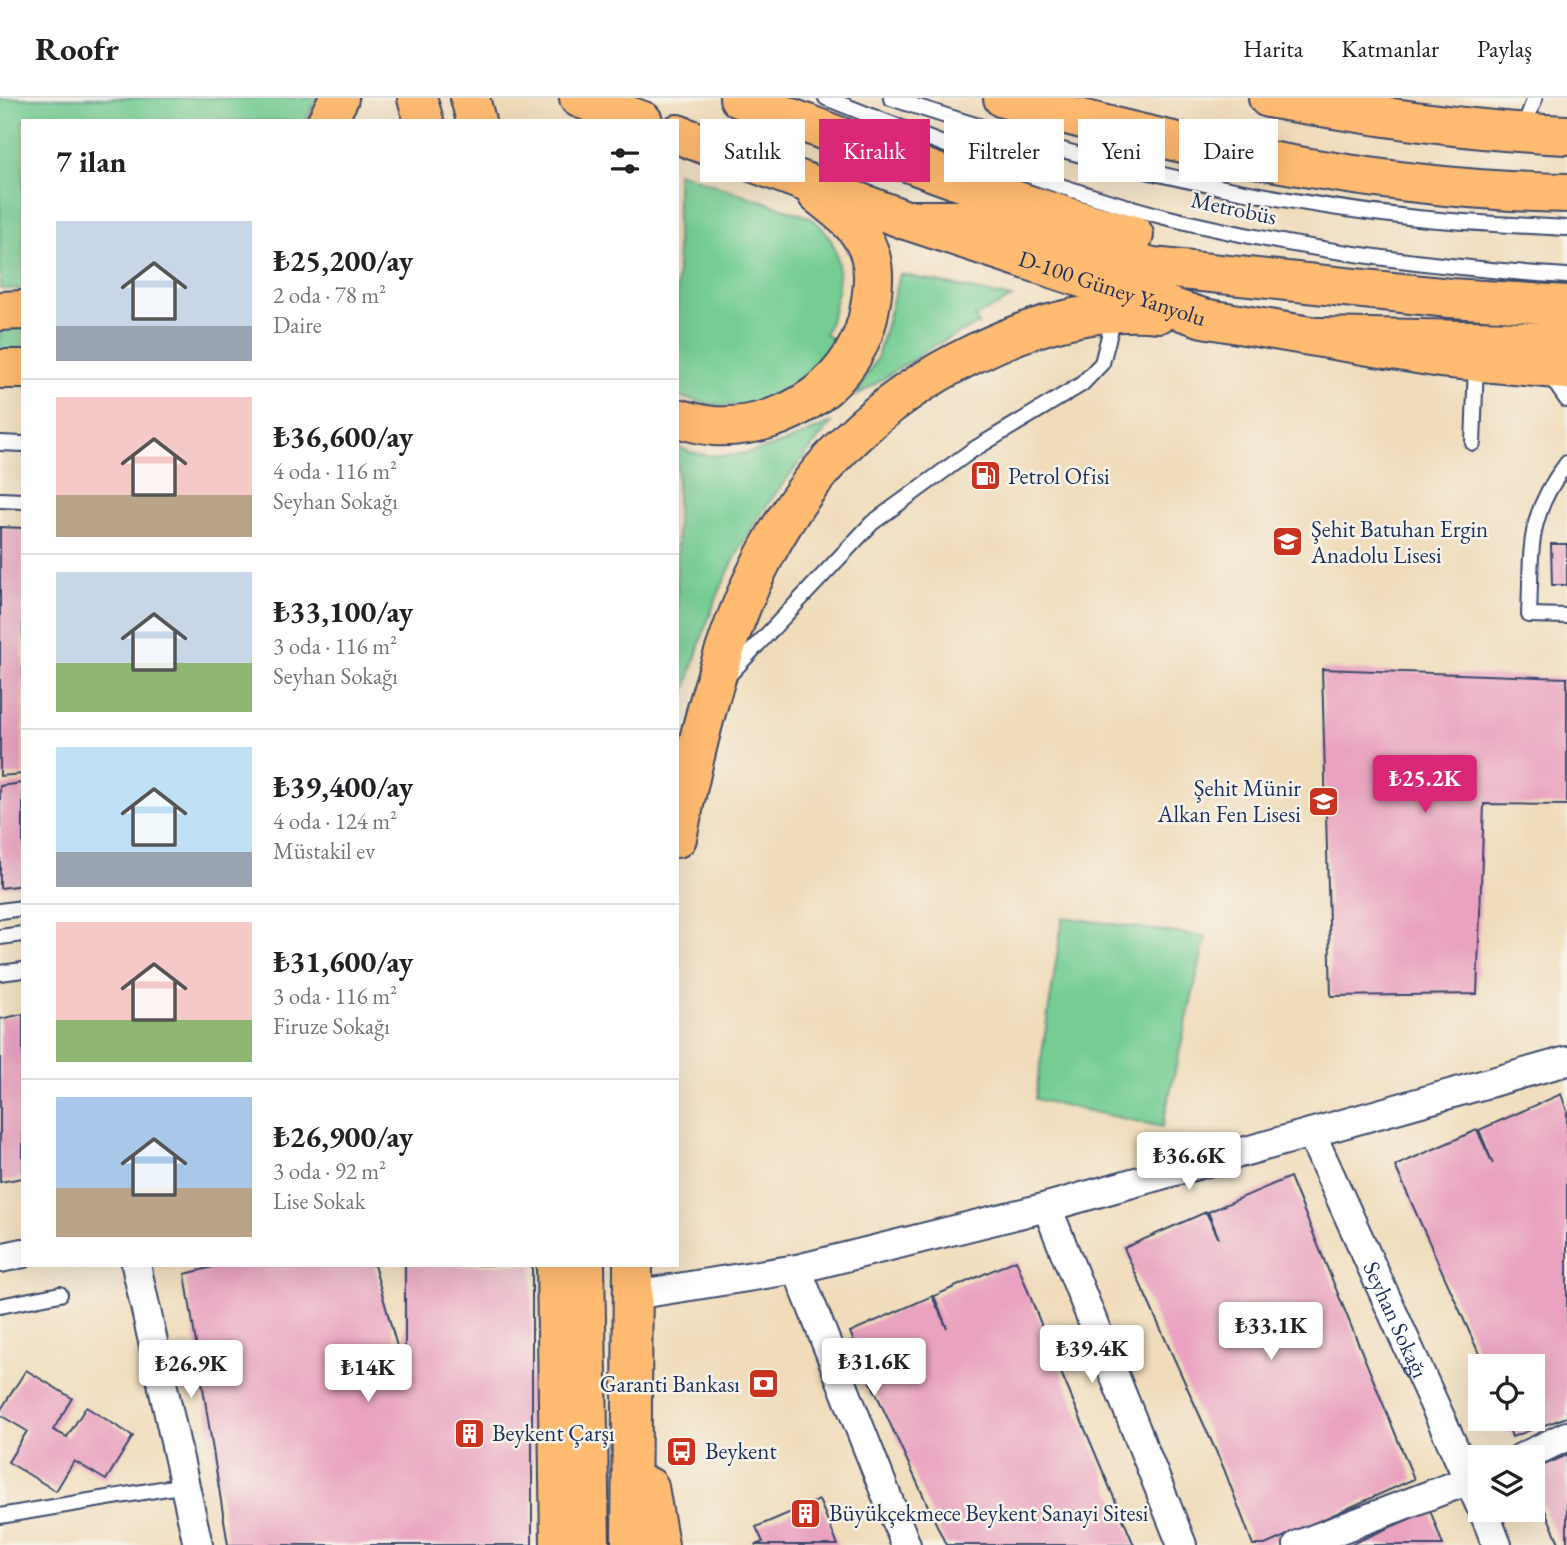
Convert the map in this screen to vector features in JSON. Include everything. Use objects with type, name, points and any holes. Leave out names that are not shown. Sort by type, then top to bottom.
[{"type":"main road","points":[[328,119],[339,98]]},
{"type":"main road","points":[[417,98],[423,119]]},
{"type":"main road","points":[[739,98],[946,177],[1073,220],[1281,270],[1319,283]]},
{"type":"main road","points":[[1003,98],[1133,131],[1301,166],[1415,183],[1567,193]]},
{"type":"main road","points":[[1268,98],[1521,134],[1567,135]]},
{"type":"main road","name":"D-100 Güney Yanyolu","points":[[679,135],[700,143]]},
{"type":"main road","points":[[679,418],[713,426],[750,424],[795,409],[825,391],[851,360],[868,321],[874,283],[871,256],[863,238],[840,212],[798,182]]},
{"type":"main road","name":"D-100 Güney Yanyolu","points":[[805,182],[906,220],[1203,318],[1476,361],[1560,360]]},
{"type":"main road","points":[[906,220],[967,220],[1153,267],[1242,279],[1319,283],[1450,298],[1567,305]]},
{"type":"main road","points":[[0,311],[21,310]]},
{"type":"main road","points":[[679,829],[708,698],[736,614],[765,552],[806,488],[857,430],[951,364],[1023,331],[1076,317],[1115,312],[1203,318]]},
{"type":"main road","points":[[1319,337],[1560,360]]},
{"type":"main road","points":[[0,369],[21,369]]},
{"type":"main road","points":[[556,1267],[560,1545]]},
{"type":"main road","points":[[585,1267],[590,1545]]},
{"type":"main road","points":[[631,1545],[633,1280]]},
{"type":"main road","points":[[632,1428],[648,1480],[659,1545]]},
{"type":"street","points":[[633,1280],[797,1269],[1047,1207],[1567,1061]]},
{"type":"street","name":"Seyhan Sokağı","points":[[1311,1133],[1468,1469]]},
{"type":"street","points":[[1047,1207],[1182,1545]]},
{"type":"street","points":[[0,1258],[21,1253]]},
{"type":"street","points":[[136,1267],[198,1545]]},
{"type":"street","points":[[797,1269],[906,1545]]},
{"type":"street","points":[[1545,1447],[1567,1436]]},
{"type":"street","points":[[1298,1545],[1468,1491]]},
{"type":"street","points":[[1488,1522],[1497,1545]]},
{"type":"lane","name":"Metrobüs","points":[[826,98],[1001,164],[1164,216],[1318,249],[1476,270],[1567,276]]},
{"type":"lane","name":"Metrobüs","points":[[891,98],[1072,151],[1171,176],[1297,200],[1408,217],[1567,228]]},
{"type":"lane","points":[[1521,134],[1535,98]]},
{"type":"lane","points":[[708,698],[872,523],[971,451],[1082,384],[1102,363],[1115,312]]},
{"type":"lane","points":[[1560,360],[1567,400]]},
{"type":"lane","points":[[1473,443],[1476,361]]},
{"type":"lane","points":[[0,443],[21,444]]},
{"type":"lane","points":[[1567,463],[1548,488],[1533,526],[1529,615],[1567,616]]},
{"type":"lane","points":[[0,500],[21,501]]},
{"type":"lane","points":[[0,911],[21,908]]},
{"type":"lane","points":[[0,937],[21,934]]},
{"type":"lane","points":[[0,973],[21,970]]},
{"type":"lane","points":[[0,1306],[60,1294]]},
{"type":"lane","points":[[0,1516],[185,1485]]},
{"type":"green space","points":[[0,98],[317,98],[307,119],[21,119],[21,289],[0,289]]},
{"type":"green space","points":[[679,173],[809,217],[822,228],[836,255],[838,287],[825,335],[835,340],[802,379],[786,392],[768,401],[728,406],[679,397]]},
{"type":"green space","points":[[900,274],[1012,298],[975,317],[979,324],[937,344],[855,397],[877,358]]},
{"type":"green space","points":[[0,328],[21,328],[21,350],[0,349]]},
{"type":"green space","points":[[832,422],[784,482],[743,543],[709,618],[679,715],[679,448],[716,456],[736,455],[796,438]]},
{"type":"green space","points":[[1063,917],[1206,937],[1162,1127],[1035,1099]]},
{"type":"building","points":[[0,527],[21,528],[21,774],[0,776]]},
{"type":"building","points":[[1551,544],[1567,544],[1567,585],[1552,585]]},
{"type":"building","name":"Şehit Münir Alkan Fen Lisesi","points":[[1322,669],[1567,678],[1567,805],[1484,804],[1477,994],[1331,996]]},
{"type":"building","points":[[21,783],[21,885],[0,888],[0,786]]},
{"type":"building","points":[[21,1014],[21,1178],[0,1182],[0,1019]]},
{"type":"building","points":[[1561,1094],[1567,1111],[1567,1417],[1545,1425],[1545,1354],[1479,1354],[1395,1166],[1477,1130],[1493,1164],[1479,1130]]},
{"type":"building","points":[[1290,1177],[1414,1479],[1265,1545],[1253,1545],[1224,1469],[1124,1248],[1206,1212],[1219,1239],[1208,1212]]},
{"type":"building","points":[[1016,1260],[1134,1545],[946,1545],[869,1378],[850,1332],[932,1296],[947,1328],[934,1296]]},
{"type":"building","points":[[213,1267],[375,1267],[405,1375],[405,1267],[532,1267],[532,1545],[228,1545],[185,1274]]},
{"type":"building","points":[[26,1370],[72,1398],[53,1430],[67,1437],[86,1407],[133,1436],[106,1480],[74,1461],[56,1491],[8,1462],[27,1431],[0,1415],[0,1411]]},
{"type":"building","points":[[1510,1431],[1528,1431],[1512,1437]]},
{"type":"building","points":[[1567,1455],[1567,1545],[1560,1545],[1545,1511],[1545,1465]]},
{"type":"building","name":"Büyükçekmece Beykent Sanayi Sitesi","points":[[819,1500],[838,1545],[755,1545],[763,1542],[756,1527]]},
{"type":"building","points":[[1430,1510],[1443,1545],[1349,1545]]},
{"type":"place","name":"Petrol Ofisi","points":[[985,476]]},
{"type":"place","name":"Şehit Batuhan Ergin Anadolu Lisesi","points":[[1288,542]]},
{"type":"place","name":"Şehit Münir Alkan Fen Lisesi","points":[[1324,801]]},
{"type":"place","name":"Garanti Bankası","points":[[763,1384]]},
{"type":"place","name":"Beykent Çarşı","points":[[469,1433]]},
{"type":"place","name":"Beykent","points":[[682,1451]]},
{"type":"place","name":"Büyükçekmece Beykent Sanayi Sitesi","points":[[806,1513]]}]
